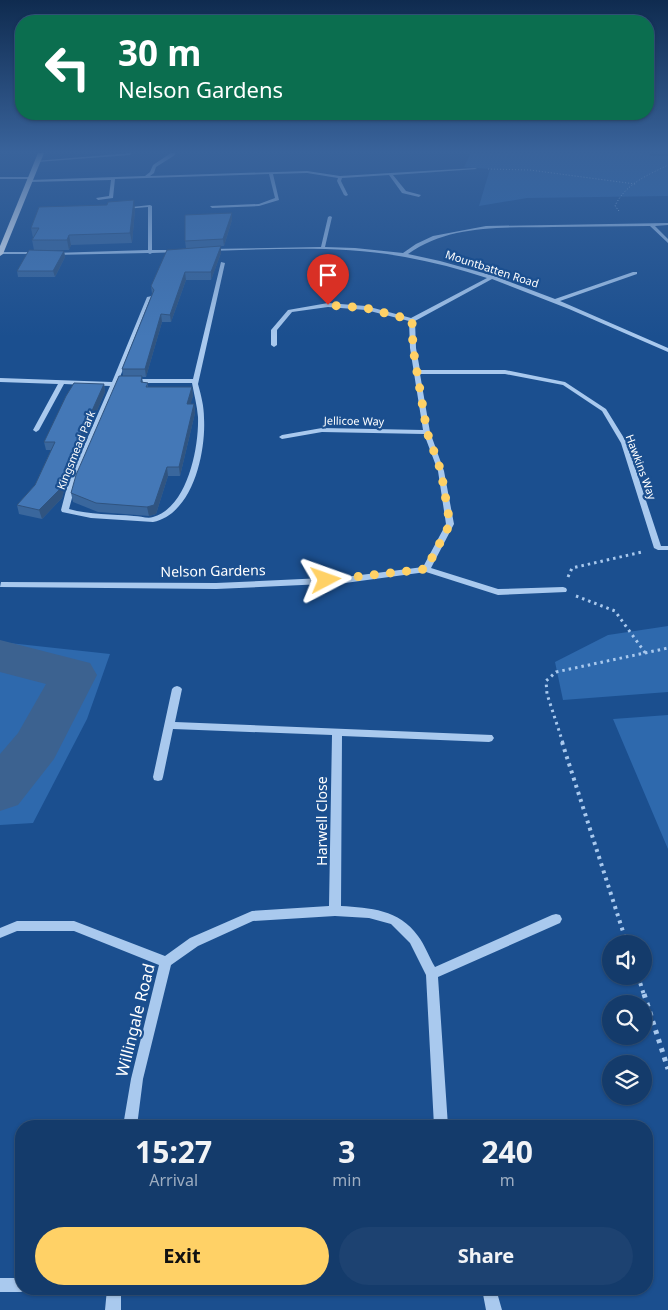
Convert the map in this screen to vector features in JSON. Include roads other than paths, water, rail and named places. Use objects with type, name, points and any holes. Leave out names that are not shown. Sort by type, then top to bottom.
[{"type":"main road","points":[[0,253],[16,214]]},
{"type":"street","points":[[150,214],[150,253]]},
{"type":"street","points":[[323,247],[330,217]]},
{"type":"street","points":[[652,224],[668,242]]},
{"type":"street","points":[[404,255],[435,237],[486,227],[668,224]]},
{"type":"street","name":"Mountbatten Road","points":[[203,250],[323,247],[404,255],[492,277],[555,301],[668,350]]},
{"type":"street","points":[[0,253],[150,253],[185,251]]},
{"type":"street","name":"Kingsmead Park","points":[[114,382],[72,483],[64,510],[85,516],[155,519],[174,508],[195,473],[202,426],[201,401],[196,381],[223,263]]},
{"type":"street","points":[[555,301],[635,273]]},
{"type":"street","points":[[274,345],[274,330],[290,311],[328,305],[366,308],[412,320],[492,277]]},
{"type":"street","points":[[114,382],[150,297]]},
{"type":"street","points":[[412,320],[427,432],[441,471],[450,524],[426,569]]},
{"type":"street","name":"Hawkins Way","points":[[418,372],[505,372],[547,380],[564,384],[604,410],[624,443],[658,548]]},
{"type":"street","points":[[0,380],[62,382],[196,381]]},
{"type":"street","points":[[36,430],[62,382]]},
{"type":"street","name":"Jellicoe Way","points":[[282,437],[322,430],[427,432]]},
{"type":"street","points":[[658,548],[668,548]]},
{"type":"street","name":"Nelson Gardens","points":[[0,585],[216,586],[344,580],[426,569],[498,592],[563,590]]},
{"type":"street","points":[[158,777],[177,689]]},
{"type":"street","points":[[169,725],[489,738]]},
{"type":"street","name":"Harwell Close","points":[[335,911],[337,732]]},
{"type":"street","name":"Willingale Road","points":[[131,1120],[137,1079],[166,962],[194,942],[252,916],[335,911],[369,913],[394,920],[414,939],[432,974],[441,1120]]},
{"type":"street","points":[[432,974],[556,919]]},
{"type":"street","points":[[0,933],[17,926],[74,926],[166,962]]},
{"type":"street","points":[[0,1285],[15,1285]]},
{"type":"street","points":[[113,1310],[114,1295]]},
{"type":"street","points":[[490,1295],[494,1310]]},
{"type":"waterway","points":[[0,656],[74,675],[36,746],[0,790]]}]
